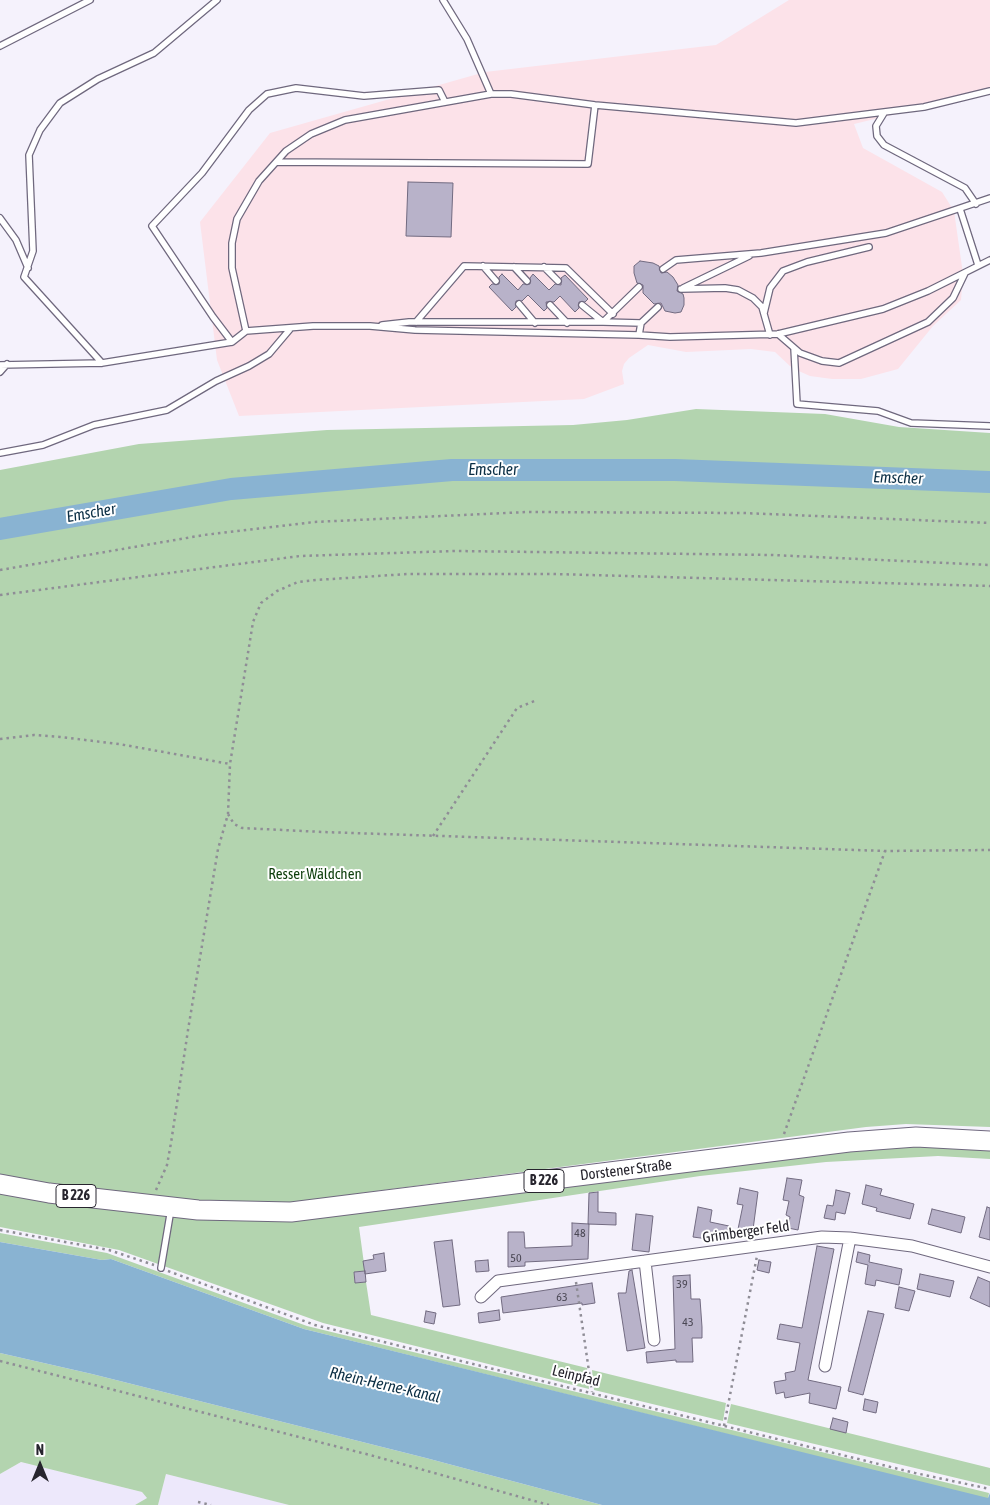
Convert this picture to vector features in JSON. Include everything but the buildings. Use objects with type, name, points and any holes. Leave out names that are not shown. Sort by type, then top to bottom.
[{"type":"main road","name":"Dorstener Straße","points":[[172,1207],[236,1212],[312,1211],[892,1138],[942,1137],[990,1141]]},
{"type":"main road","name":"B 226","points":[[0,1184],[49,1193],[172,1207]]},
{"type":"street","name":"Grimberger Feld","points":[[480,1297],[498,1281],[822,1237],[850,1238],[912,1246],[990,1268]]},
{"type":"street","points":[[825,1366],[850,1238]]},
{"type":"street","points":[[645,1261],[654,1340]]},
{"type":"lane","points":[[0,46],[90,0]]},
{"type":"lane","points":[[102,363],[24,277],[33,251],[29,155],[40,130],[60,103],[98,79],[154,53],[217,0]]},
{"type":"lane","points":[[442,0],[467,39],[491,94]]},
{"type":"lane","points":[[232,342],[186,278],[152,226],[202,173],[249,110],[267,94],[296,88],[364,96],[440,90],[445,102]]},
{"type":"lane","points":[[246,330],[232,268],[232,243],[237,219],[259,182],[286,151],[311,134],[345,120],[491,94],[511,94],[796,123],[924,107],[990,91]]},
{"type":"lane","points":[[277,162],[588,164],[595,104]]},
{"type":"lane","points":[[884,112],[876,126],[877,136],[884,145],[965,188],[976,204]]},
{"type":"lane","points":[[663,269],[676,260],[753,254],[886,233],[960,210],[990,198]]},
{"type":"lane","points":[[960,210],[978,265]]},
{"type":"lane","points":[[0,218],[16,240],[28,268]]},
{"type":"lane","points":[[764,313],[770,288],[783,271],[807,262],[869,247]]},
{"type":"lane","points":[[753,254],[681,289],[725,288],[738,290],[753,298],[764,313],[770,335]]},
{"type":"lane","points":[[370,326],[415,330],[702,338],[770,335],[883,309],[928,291],[990,260]]},
{"type":"lane","points":[[415,330],[416,322],[464,266],[566,268],[613,314]]},
{"type":"lane","points":[[484,266],[496,281]]},
{"type":"lane","points":[[514,266],[527,281]]},
{"type":"lane","points":[[544,267],[558,281]]},
{"type":"lane","points":[[778,334],[800,353],[822,361],[839,363],[928,322],[954,298],[965,272]]},
{"type":"lane","points":[[603,322],[639,287]]},
{"type":"lane","points":[[519,304],[535,323]]},
{"type":"lane","points":[[550,305],[567,323]]},
{"type":"lane","points":[[582,305],[603,322]]},
{"type":"lane","points":[[639,335],[641,323],[658,307]]},
{"type":"lane","points":[[0,365],[102,363],[232,342],[246,330],[370,326],[416,322],[641,323]]},
{"type":"lane","points":[[0,453],[43,445],[94,425],[167,410],[216,381],[249,366],[269,354],[291,328]]},
{"type":"lane","points":[[794,348],[797,404],[878,411],[911,423],[990,426]]},
{"type":"lane","points":[[0,372],[7,364]]},
{"type":"lane","points":[[161,1268],[172,1207]]},
{"type":"path","points":[[0,570],[204,535],[314,522],[527,512],[744,513],[990,523]]},
{"type":"path","points":[[0,594],[300,556],[427,552],[772,555],[990,565]]},
{"type":"path","points":[[152,1205],[158,1181],[167,1164],[171,1143],[218,849],[228,814],[230,764],[254,622],[261,603],[277,591],[298,582],[354,576],[408,574],[553,574],[990,586]]},
{"type":"path","points":[[433,836],[517,708],[537,700]]},
{"type":"path","points":[[0,740],[34,735],[60,737],[119,744],[230,764]]},
{"type":"path","points":[[228,814],[234,824],[242,828],[885,851],[990,850]]},
{"type":"path","points":[[778,1151],[885,851]]},
{"type":"path","name":"Leinpfad","points":[[0,1230],[109,1250],[315,1325],[916,1473],[990,1489]]},
{"type":"path","points":[[724,1426],[759,1245]]},
{"type":"path","points":[[575,1270],[592,1392]]},
{"type":"path","points":[[0,1361],[333,1445],[549,1505]]},
{"type":"path","points":[[198,1502],[211,1505]]},
{"type":"shaded area","points":[[789,0],[990,0],[990,91],[854,124],[863,148],[942,192],[954,211],[963,274],[961,300],[933,326],[898,369],[861,379],[832,379],[810,376],[792,368],[775,352],[751,349],[686,352],[648,345],[629,358],[624,364],[622,371],[624,384],[584,399],[239,416],[217,360],[200,222],[270,133],[485,72],[716,45]]},
{"type":"shaded area","points":[[21,1462],[142,1492],[147,1498],[135,1505],[0,1505],[0,1474]]},
{"type":"shaded area","points":[[166,1474],[213,1485],[289,1505],[158,1505]]},
{"type":"green space","name":"Resser Wäldchen","points":[[696,409],[825,414],[899,427],[990,433],[990,1127],[906,1124],[866,1127],[354,1194],[357,1212],[845,1149],[917,1144],[990,1150],[990,1159],[938,1156],[826,1162],[700,1176],[359,1227],[365,1271],[354,1272],[355,1283],[366,1282],[371,1315],[587,1368],[589,1389],[323,1323],[119,1250],[0,1227],[0,470],[139,444],[327,430],[573,425],[627,420]]},
{"type":"green space","points":[[0,1233],[107,1253],[307,1326],[989,1493],[988,1499],[304,1329],[111,1259],[102,1260],[0,1242]]},
{"type":"green space","points":[[0,1353],[92,1374],[426,1458],[602,1505],[289,1505],[166,1474],[158,1505],[135,1505],[147,1498],[142,1492],[21,1462],[0,1474]]},
{"type":"green space","points":[[592,1370],[726,1403],[723,1421],[594,1390]]},
{"type":"green space","points":[[731,1404],[990,1468],[990,1486],[727,1423]]},
{"type":"water","name":"Rhein-Herne-Kanal","points":[[0,1242],[102,1260],[111,1259],[304,1329],[988,1498],[990,1493],[990,1505],[602,1505],[426,1458],[92,1374],[0,1353]]},
{"type":"waterway","name":"Emscher","points":[[0,529],[231,489],[452,470],[675,470],[990,482]]}]
